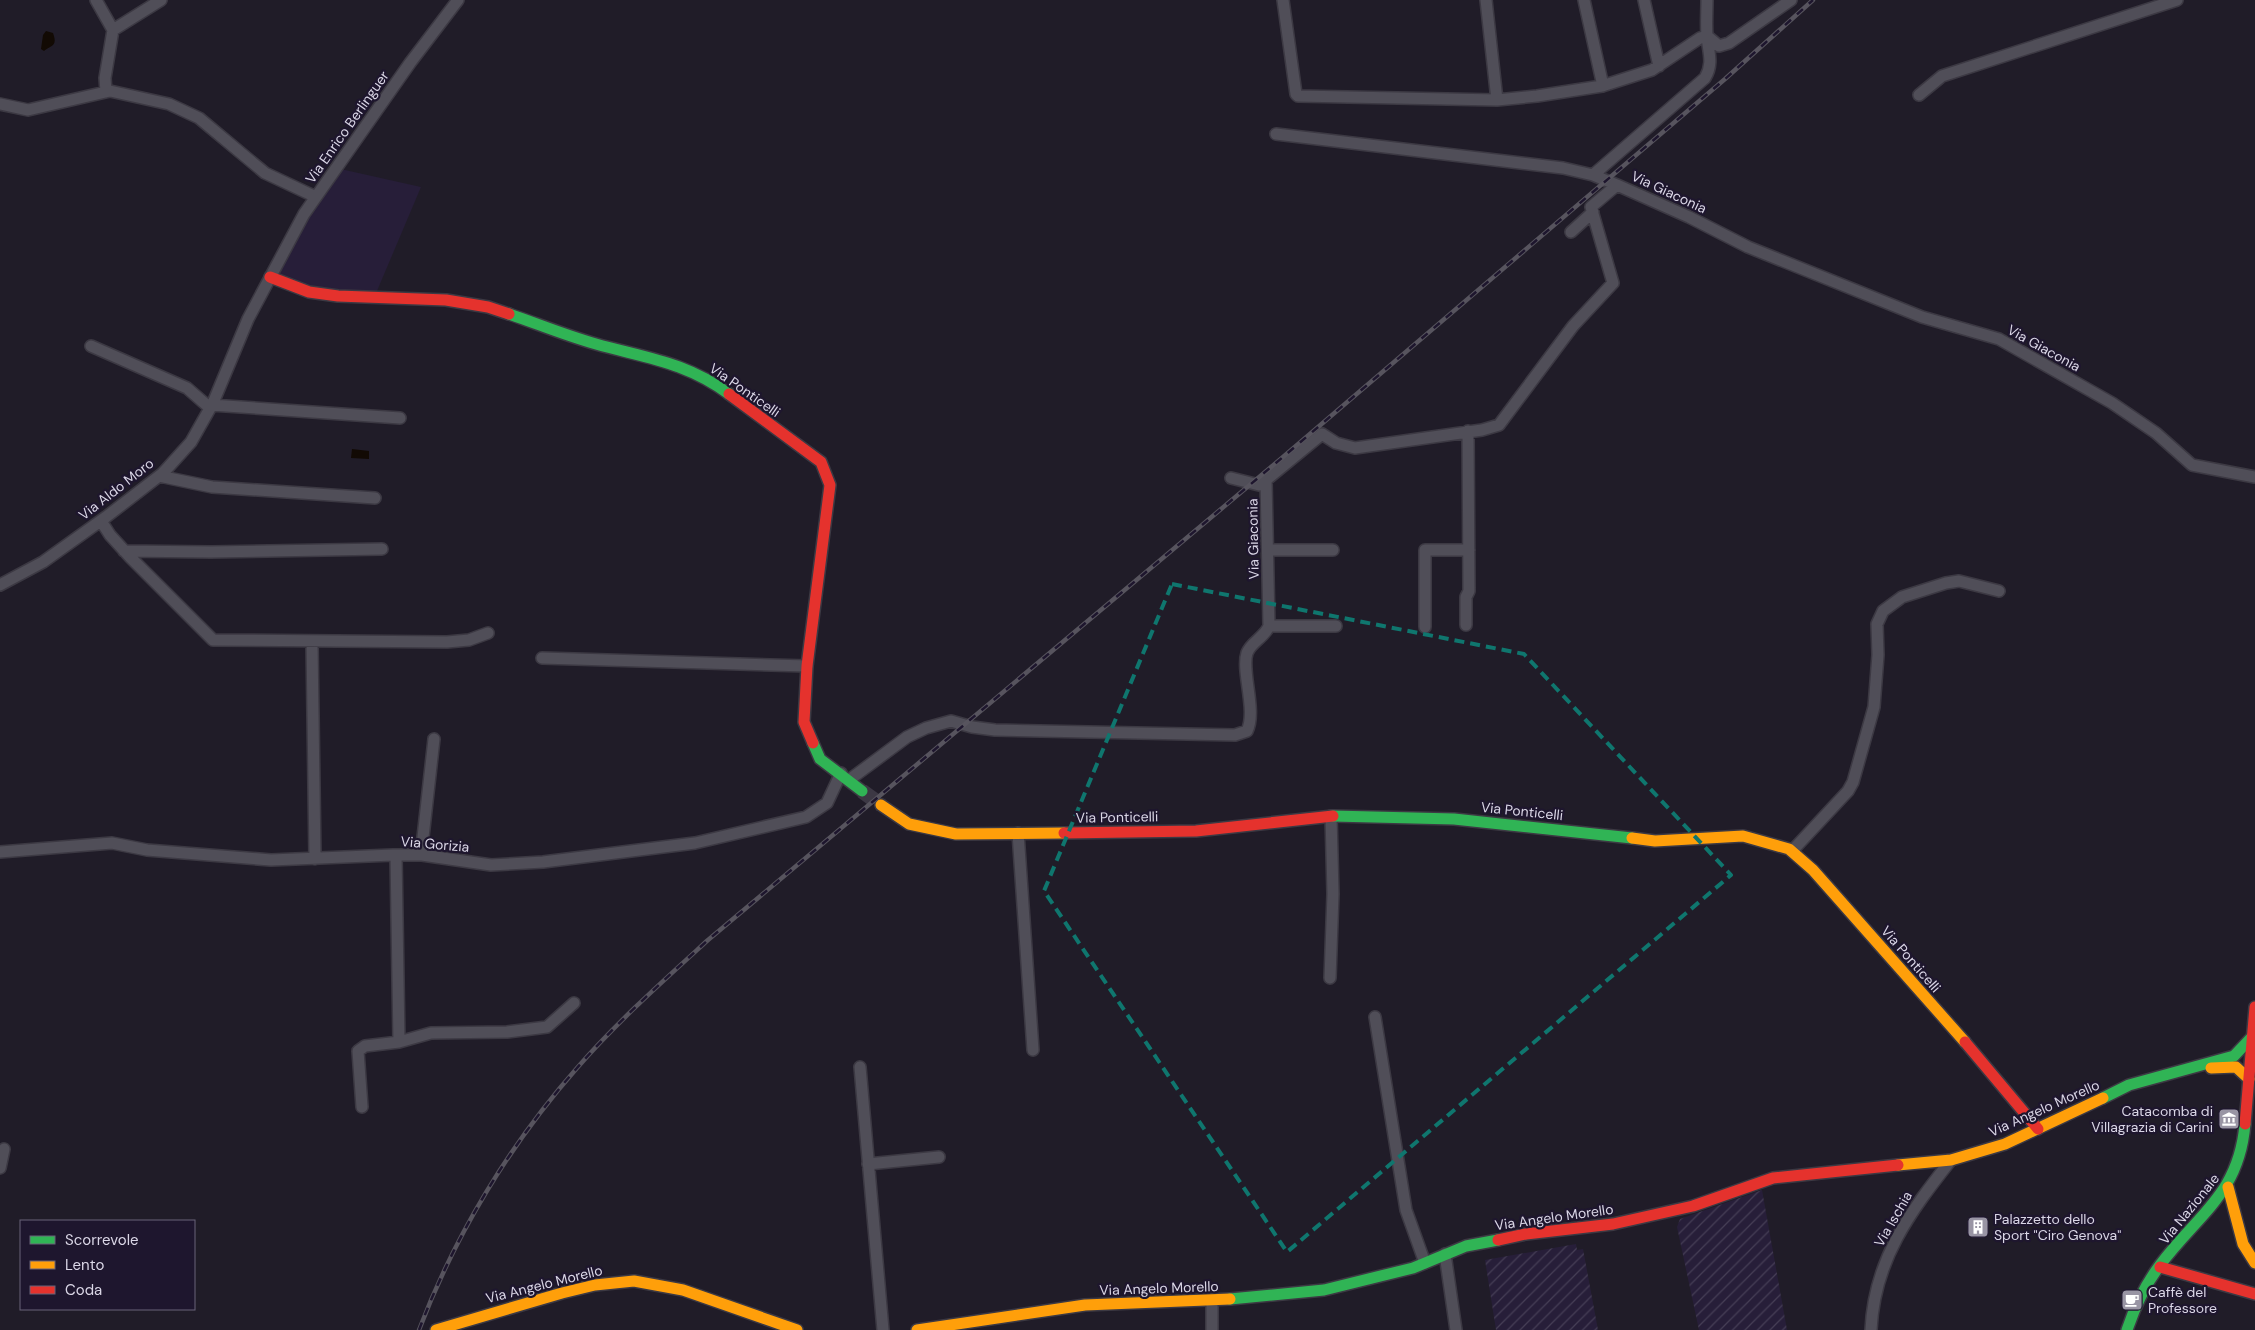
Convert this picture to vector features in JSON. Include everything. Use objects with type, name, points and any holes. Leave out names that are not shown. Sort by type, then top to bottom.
[{"type":"street","points":[[96,0],[113,30],[105,78],[106,92]]},
{"type":"street","points":[[113,30],[161,0]]},
{"type":"street","name":"Via Enrico Berlinguer","points":[[270,276],[316,197],[410,63],[458,0]]},
{"type":"street","points":[[1283,0],[1296,94],[1298,96],[1497,100],[1538,96],[1603,86],[1652,70],[1689,43],[1707,36]]},
{"type":"street","points":[[1486,0],[1497,100]]},
{"type":"street","points":[[1584,0],[1603,86]]},
{"type":"street","points":[[1644,0],[1659,66]]},
{"type":"street","points":[[1593,175],[1705,78],[1710,64],[1711,51],[1707,36],[1707,0]]},
{"type":"street","points":[[1707,36],[1714,43],[1724,46],[1791,0]]},
{"type":"street","points":[[1919,95],[1942,76],[2177,0]]},
{"type":"street","points":[[0,104],[28,110],[106,92],[169,104],[199,118],[265,173],[316,197]]},
{"type":"street","points":[[1276,134],[1564,168],[1593,175],[1617,185]]},
{"type":"street","name":"Via Giaconia","points":[[1269,626],[1266,480],[1322,434],[1336,443],[1355,448],[1495,428],[1499,425],[1573,326],[1613,283],[1591,207],[1617,185],[1689,217],[1748,247],[1922,317],[1999,339],[2112,402],[2156,433],[2192,465],[2255,477]]},
{"type":"street","points":[[1571,232],[1593,212]]},
{"type":"street","name":"Via Aldo Moro","points":[[0,585],[43,562],[101,521],[159,476],[191,442],[211,407],[248,319],[270,276]]},
{"type":"street","name":"Via Ponticelli","points":[[270,276],[318,294],[446,300],[488,307],[596,344],[679,365],[716,384],[821,462],[830,485],[807,666],[804,722],[820,759],[862,791]]},
{"type":"street","points":[[91,346],[187,388],[211,407],[400,418]]},
{"type":"street","points":[[1466,625],[1466,597],[1469,591],[1468,432]]},
{"type":"street","points":[[159,476],[212,487],[375,498]]},
{"type":"street","points":[[1231,478],[1259,485],[1266,480]]},
{"type":"street","points":[[101,521],[124,551],[213,640],[447,642],[469,640],[488,633]]},
{"type":"street","points":[[124,551],[211,552],[382,549]]},
{"type":"street","points":[[1268,550],[1333,550]]},
{"type":"street","points":[[1426,627],[1425,550],[1469,550]]},
{"type":"street","points":[[1792,852],[1848,791],[1853,782],[1874,707],[1878,655],[1877,624],[1883,611],[1902,597],[1946,583],[1959,581],[1999,591]]},
{"type":"street","points":[[845,777],[907,737],[926,728],[951,721],[972,727],[995,730],[1220,735],[1244,733],[1249,727],[1250,721],[1246,655],[1252,645],[1266,633],[1269,626],[1336,626]]},
{"type":"street","points":[[312,643],[315,859]]},
{"type":"street","points":[[542,658],[807,666]]},
{"type":"street","points":[[421,856],[434,739]]},
{"type":"street","name":"Via Gorizia","points":[[0,852],[112,843],[147,850],[271,860],[396,855],[421,856],[491,865],[512,864],[695,843],[806,816],[828,803],[845,777]]},
{"type":"street","name":"Via Ponticelli","points":[[882,805],[909,824],[956,834],[1196,831],[1331,816],[1454,819],[1655,841],[1743,836],[1792,852],[1819,877],[1952,1026],[2038,1129]]},
{"type":"street","points":[[1330,978],[1333,894],[1331,816]]},
{"type":"street","points":[[1018,834],[1033,1050]]},
{"type":"street","points":[[396,855],[400,1042]]},
{"type":"street","points":[[362,1107],[358,1050],[364,1046],[400,1042],[431,1033],[507,1032],[547,1027],[574,1003]]},
{"type":"street","name":"Via Nazionale","points":[[2127,1330],[2138,1302],[2160,1267],[2228,1187],[2243,1148],[2251,1075],[2255,1007]]},
{"type":"street","points":[[1374,1017],[1406,1210],[1425,1263]]},
{"type":"street","points":[[2235,1062],[2252,1037]]},
{"type":"street","points":[[2235,1062],[2251,1058]]},
{"type":"street","points":[[2235,1062],[2251,1075]]},
{"type":"street","name":"Via Angelo Morello","points":[[917,1330],[1078,1306],[1212,1302],[1324,1290],[1425,1263],[1466,1246],[1613,1224],[1693,1206],[1774,1178],[1951,1160],[2005,1144],[2129,1085],[2180,1069],[2235,1062]]},
{"type":"street","points":[[860,1066],[883,1330]]},
{"type":"street","points":[[0,1168],[4,1149]]},
{"type":"street","points":[[868,1164],[939,1157]]},
{"type":"street","name":"Via Ischia","points":[[1871,1330],[1879,1281],[1890,1248],[1910,1214],[1951,1160]]},
{"type":"street","points":[[2228,1187],[2243,1244],[2255,1262]]},
{"type":"street","points":[[1445,1254],[1456,1330]]},
{"type":"street","points":[[2160,1267],[2253,1291]]},
{"type":"street","name":"Via Angelo Morello","points":[[439,1329],[562,1292],[602,1284],[634,1281],[683,1290],[797,1330]]},
{"type":"street","points":[[1212,1302],[1212,1330]]},
{"type":"highlighted area","points":[[1172,584],[1524,654],[1731,875],[1287,1252],[1044,891]]},
{"type":"shaded area","points":[[46,31],[53,33],[55,41],[53,45],[44,51],[41,49],[43,35]]},
{"type":"shaded area","points":[[336,168],[421,187],[374,298],[270,277]]},
{"type":"shaded area","points":[[352,449],[369,451],[369,459],[351,458]]},
{"type":"shaded area","points":[[1762,1190],[1787,1330],[1699,1330],[1677,1227],[1680,1219]]},
{"type":"shaded area","points":[[1576,1244],[1577,1250],[1583,1249],[1598,1330],[1496,1330],[1485,1260]]},
{"type":"tunnel","points":[[862,791],[881,805]]},
{"type":"railway","points":[[419,1330],[433,1295],[467,1225],[507,1159],[552,1097],[608,1034],[641,1002],[708,940],[1283,457],[1725,79],[1813,0]]},
{"type":"traffic: fast","points":[[509,314],[585,341],[665,362],[697,375],[729,394]]},
{"type":"traffic: fast","points":[[813,743],[820,759],[862,791]]},
{"type":"traffic: fast","points":[[1333,816],[1454,819],[1632,838]]},
{"type":"traffic: fast","points":[[2103,1098],[2129,1085],[2234,1056],[2252,1037]]},
{"type":"traffic: fast","points":[[2127,1330],[2133,1313],[2150,1280],[2174,1247],[2214,1202],[2225,1186],[2235,1168],[2245,1124]]},
{"type":"traffic: fast","points":[[1230,1299],[1324,1290],[1413,1268],[1466,1246],[1498,1240]]},
{"type":"traffic: slow","points":[[881,805],[909,824],[956,834],[1064,833]]},
{"type":"traffic: slow","points":[[1632,838],[1655,841],[1743,836],[1789,849],[1813,870],[1965,1042]]},
{"type":"traffic: slow","points":[[2211,1068],[2236,1067],[2249,1079]]},
{"type":"traffic: slow","points":[[1898,1165],[1951,1160],[2005,1144],[2103,1098]]},
{"type":"traffic: slow","points":[[2228,1187],[2243,1244],[2255,1263]]},
{"type":"traffic: slow","points":[[436,1330],[562,1293],[595,1285],[634,1281],[683,1290],[797,1330]]},
{"type":"traffic: slow","points":[[917,1330],[1085,1305],[1230,1299]]},
{"type":"traffic: jam","points":[[270,277],[309,292],[338,296],[446,300],[488,307],[509,314]]},
{"type":"traffic: jam","points":[[729,394],[821,462],[830,485],[807,666],[804,722],[813,743]]},
{"type":"traffic: jam","points":[[1064,833],[1196,831],[1333,816]]},
{"type":"traffic: jam","points":[[2245,1124],[2255,1007]]},
{"type":"traffic: jam","points":[[1965,1042],[2038,1129]]},
{"type":"traffic: jam","points":[[1498,1240],[1526,1234],[1613,1224],[1693,1206],[1773,1178],[1898,1165]]},
{"type":"traffic: jam","points":[[2160,1267],[2255,1294]]},
{"type":"place","name":"Catacomba di Villagrazia di Carini","points":[[2229,1119]]},
{"type":"place","name":"Palazzetto dello Sport \"Ciro Genova\"","points":[[1978,1227]]},
{"type":"place","name":"Caffè del Professore","points":[[2132,1300]]}]
